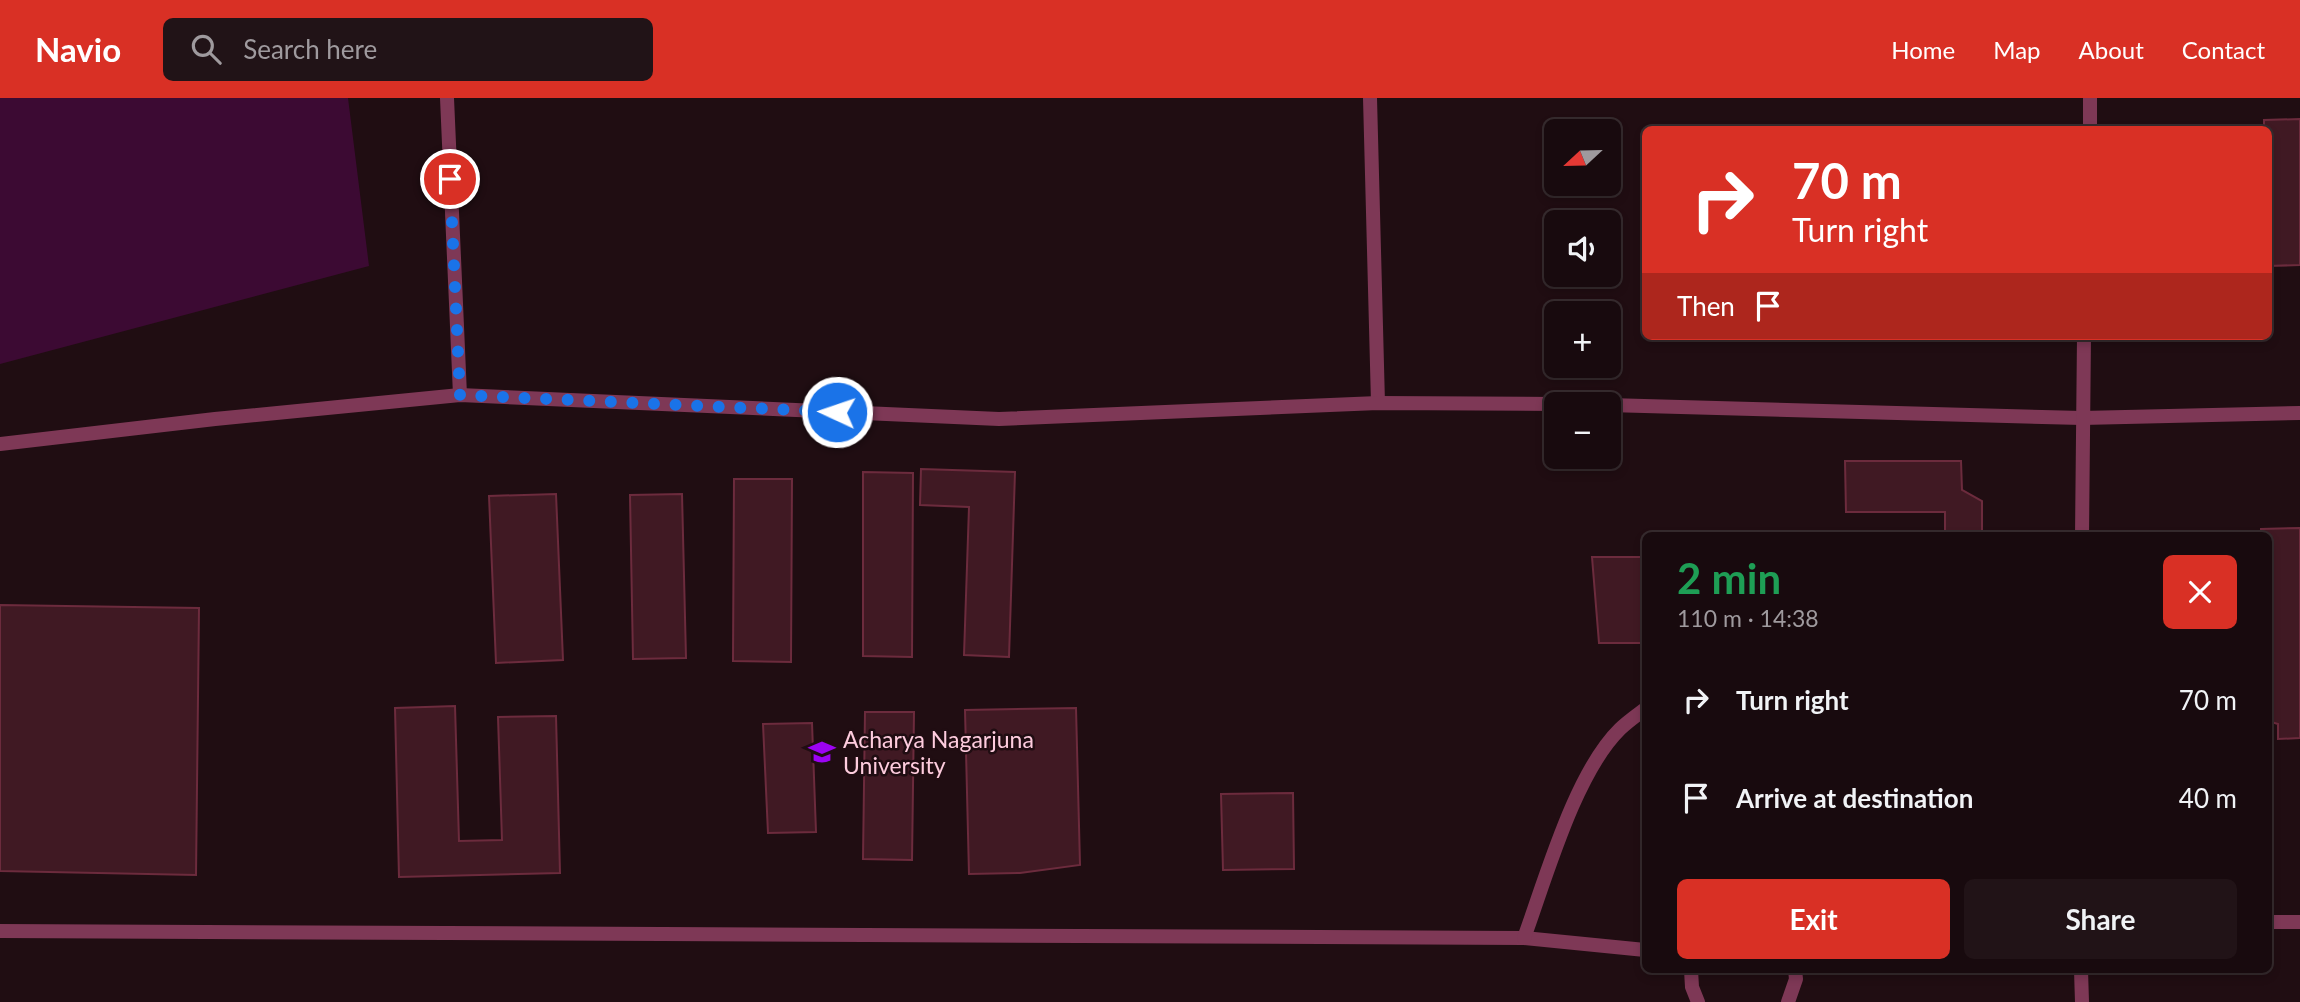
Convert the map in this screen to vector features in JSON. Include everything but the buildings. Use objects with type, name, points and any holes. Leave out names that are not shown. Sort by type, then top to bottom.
[{"type":"lane","points":[[447,98],[460,395]]},
{"type":"lane","points":[[1370,98],[1378,403]]},
{"type":"lane","points":[[2090,98],[2090,126]]},
{"type":"lane","points":[[2082,532],[2084,340]]},
{"type":"lane","points":[[0,444],[460,395],[999,419],[1378,403],[1544,404]]},
{"type":"lane","points":[[1621,405],[2082,418],[2300,413]]},
{"type":"lane","points":[[1524,938],[1569,816],[1595,762],[1619,730],[1642,711]]},
{"type":"lane","points":[[2272,922],[2300,922]]},
{"type":"lane","points":[[0,930],[1524,938],[1642,950]]},
{"type":"lane","points":[[1691,973],[1692,987],[1698,1002]]},
{"type":"lane","points":[[1788,1002],[1796,979],[1795,973]]},
{"type":"lane","points":[[2081,973],[2082,1002]]},
{"type":"shaded area","points":[[0,98],[348,98],[369,266],[0,364]]},
{"type":"place","name":"Acharya Nagarjuna University","points":[[822,752]]},
{"type":"route","points":[[450,179],[460,395],[837,412]]}]
